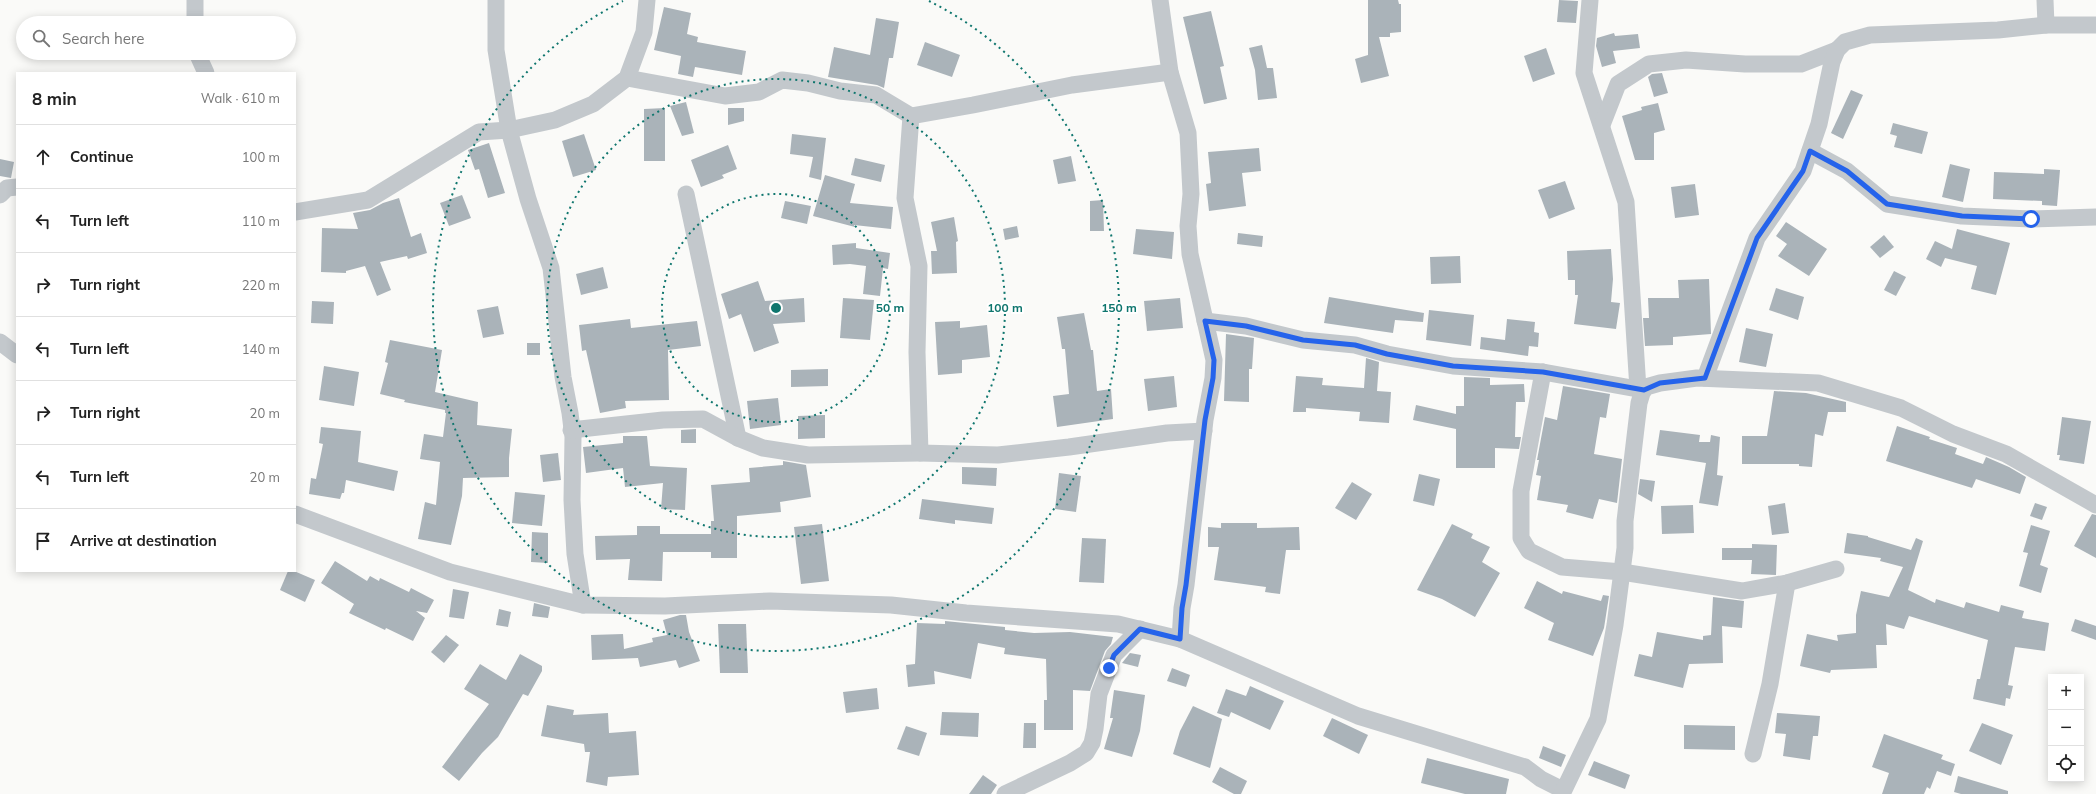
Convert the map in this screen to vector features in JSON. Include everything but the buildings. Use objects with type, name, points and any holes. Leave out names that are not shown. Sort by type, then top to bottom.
[{"type":"street","points":[[195,16],[196,0]]},
{"type":"street","points":[[496,0],[496,50],[509,130],[528,199],[551,268],[563,377],[570,413],[575,554],[583,605]]},
{"type":"street","points":[[296,212],[368,200],[479,132],[509,130],[555,120],[593,104],[627,78],[644,32],[647,0]]},
{"type":"street","points":[[1160,0],[1170,72],[1188,133],[1191,194],[1188,226],[1189,240],[1214,360],[1213,378],[1204,431],[1182,608],[1180,639]]},
{"type":"street","points":[[296,514],[450,572],[583,605],[665,606],[770,601],[891,605],[966,613],[1118,624],[1180,639],[1358,716],[1525,767],[1541,779],[1563,792],[1598,718],[1615,625],[1622,572],[1625,548],[1624,521],[1641,389],[1626,202],[1584,73],[1590,0]]},
{"type":"street","points":[[2045,0],[2046,26]]},
{"type":"street","points":[[1602,125],[1618,84],[1649,64],[1686,60],[1745,64],[1801,64],[1837,50],[1846,42],[1870,35],[1998,30],[2046,26],[2096,25]]},
{"type":"street","points":[[1705,378],[1757,238],[1803,171],[1820,124],[1832,62],[1837,50]]},
{"type":"street","points":[[200,60],[206,72]]},
{"type":"street","points":[[627,78],[725,96],[759,92],[782,80],[808,83],[840,91],[876,95],[911,116],[1072,85],[1170,72]]},
{"type":"street","points":[[911,116],[905,198],[919,266],[918,352],[920,453]]},
{"type":"street","points":[[1810,151],[1847,171],[1887,204],[1962,216],[2031,219],[2096,217]]},
{"type":"street","points":[[0,195],[7,188],[16,186]]},
{"type":"street","points":[[686,194],[738,438]]},
{"type":"street","points":[[1205,321],[1246,326],[1303,340],[1355,345],[1387,354],[1453,366],[1543,372],[1641,389],[1660,383],[1705,378],[1818,383],[1901,408],[1953,434],[2006,454],[2096,505]]},
{"type":"street","points":[[0,342],[16,354]]},
{"type":"street","points":[[1543,372],[1521,491],[1521,538],[1529,551],[1562,567],[1622,572],[1742,591],[1787,583],[1836,569]]},
{"type":"street","points":[[570,430],[663,420],[703,418],[738,438],[763,448],[808,455],[920,453],[998,455],[1069,447],[1167,433],[1204,431]]},
{"type":"street","points":[[1753,754],[1770,684],[1787,583]]},
{"type":"street","points":[[1005,794],[1086,753],[1092,743],[1099,694],[1114,655],[1140,629]]},
{"type":"route","points":[[1109,668],[1114,655],[1140,629],[1180,639],[1182,608],[1205,420],[1213,378],[1214,360],[1205,321],[1246,326],[1303,340],[1355,345],[1387,354],[1453,366],[1543,372],[1644,390],[1646,387],[1660,383],[1705,378],[1757,238],[1783,198],[1803,171],[1810,151],[1823,156],[1833,164],[1847,171],[1878,195],[1887,204],[1962,216],[2031,219]]}]
